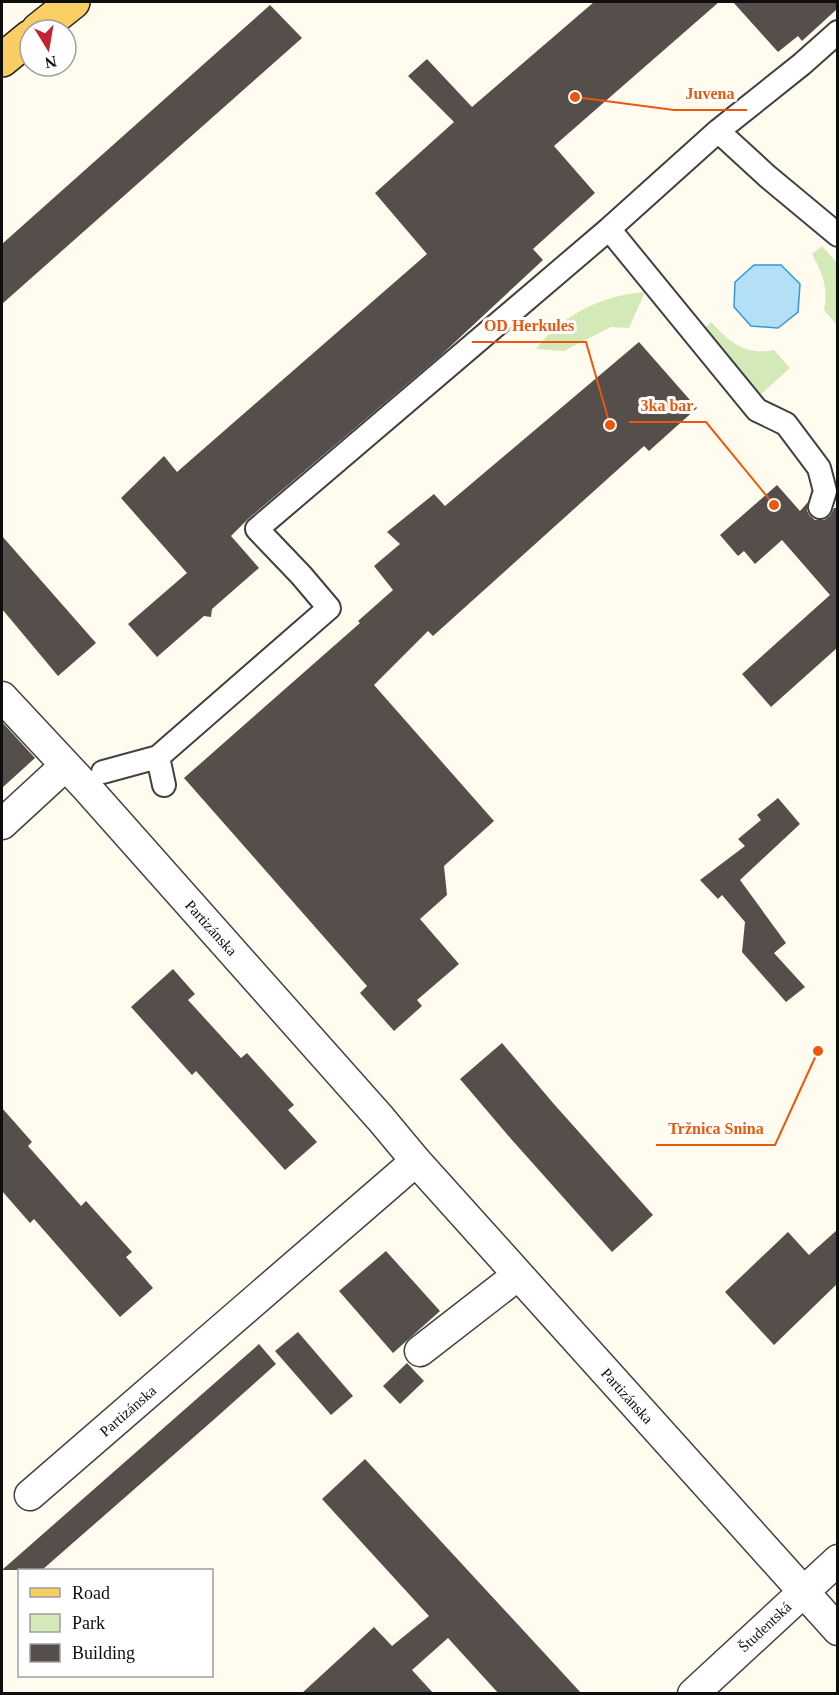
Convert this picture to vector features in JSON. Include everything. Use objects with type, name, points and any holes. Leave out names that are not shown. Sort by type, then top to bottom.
[{"type":"main road","points":[[53,18],[73,2]]},
{"type":"main road","points":[[2,60],[18,47]]},
{"type":"street","points":[[103,772],[158,757],[328,608],[301,575],[257,529],[609,229],[718,131],[802,64],[837,32]]},
{"type":"street","points":[[718,131],[837,235]]},
{"type":"street","points":[[609,229],[757,410],[786,424],[819,468],[825,491],[823,514]]},
{"type":"street","name":"Partizánska","points":[[2,697],[837,1630]]},
{"type":"street","points":[[158,757],[164,785]]},
{"type":"street","points":[[2,824],[65,766]]},
{"type":"street","name":"Partizánska","points":[[30,1495],[416,1161]]},
{"type":"street","points":[[420,1351],[518,1275]]},
{"type":"street","name":"Študentská","points":[[693,1694],[837,1560]]},
{"type":"green space","points":[[822,246],[837,263],[837,325],[824,310],[826,295],[824,281],[812,254]]},
{"type":"green space","points":[[645,292],[629,328],[611,327],[564,351],[536,349],[558,326],[584,309],[613,297]]},
{"type":"green space","points":[[711,322],[724,336],[739,346],[755,351],[774,350],[790,368],[759,396],[701,332]]},
{"type":"water","points":[[754,265],[781,265],[800,284],[798,312],[778,328],[751,326],[734,307],[735,282]]},
{"type":"building","points":[[594,2],[719,2],[554,146],[595,193],[533,249],[543,260],[440,356],[231,536],[259,568],[212,609],[211,617],[204,616],[157,657],[128,624],[187,573],[121,498],[164,456],[177,472],[427,254],[375,193],[454,122],[408,76],[427,59],[472,107]]},
{"type":"building","points":[[733,2],[837,2],[837,9],[802,41],[798,36],[778,52]]},
{"type":"building","points":[[270,5],[302,38],[2,304],[2,244]]},
{"type":"building","points":[[639,342],[697,408],[649,451],[644,446],[433,636],[428,631],[374,685],[494,821],[444,866],[447,895],[420,919],[459,964],[417,1000],[422,1006],[394,1031],[360,993],[367,986],[184,778],[360,623],[358,621],[393,590],[374,566],[400,544],[387,532],[434,494],[445,506]]},
{"type":"building","points":[[777,485],[800,511],[808,502],[807,511],[815,520],[824,520],[830,516],[834,508],[837,508],[837,648],[771,707],[742,674],[830,595],[782,540],[755,564],[744,551],[738,556],[720,535]]},
{"type":"building","points":[[2,536],[96,643],[58,676],[2,609]]},
{"type":"building","points":[[2,722],[35,758],[2,788]]},
{"type":"building","points":[[778,798],[800,824],[740,880],[786,943],[774,953],[805,987],[786,1002],[742,952],[745,922],[722,895],[718,899],[700,880],[745,846],[738,839],[761,820],[757,815]]},
{"type":"building","points":[[173,969],[195,994],[188,1000],[241,1058],[247,1053],[294,1105],[288,1110],[317,1142],[285,1170],[196,1071],[192,1075],[131,1007]]},
{"type":"building","points":[[502,1043],[653,1215],[612,1252],[460,1079]]},
{"type":"building","points":[[2,1108],[32,1142],[28,1146],[81,1206],[86,1201],[132,1252],[126,1257],[153,1288],[120,1317],[34,1219],[30,1223],[2,1191]]},
{"type":"building","points":[[837,1230],[837,1284],[774,1345],[725,1292],[788,1232],[809,1255]]},
{"type":"building","points":[[386,1251],[440,1311],[393,1353],[339,1291]]},
{"type":"building","points":[[298,1332],[353,1396],[331,1415],[275,1351]]},
{"type":"building","points":[[259,1344],[276,1364],[43,1569],[2,1570]]},
{"type":"building","points":[[407,1363],[424,1381],[400,1404],[383,1386]]},
{"type":"building","points":[[365,1459],[582,1694],[499,1694],[448,1638],[412,1670],[434,1694],[301,1694],[374,1627],[392,1646],[429,1616],[322,1499]]},
{"type":"place","name":"Juvena","points":[[575,97]]},
{"type":"place","name":"OD Herkules","points":[[610,425]]},
{"type":"place","name":"3ka bar","points":[[774,505]]},
{"type":"place","name":"Tržnica Snina","points":[[818,1051]]}]
